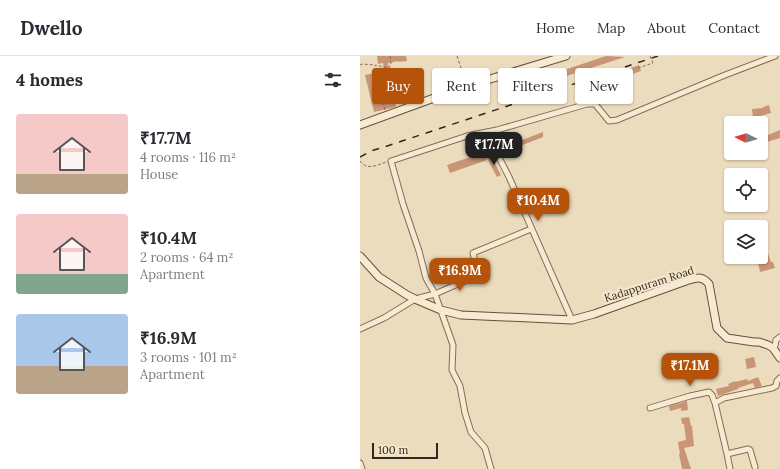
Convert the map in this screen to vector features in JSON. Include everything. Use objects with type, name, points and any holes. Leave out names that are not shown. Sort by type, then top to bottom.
[{"type":"main road","points":[[490,79],[566,56]]},
{"type":"main road","points":[[360,125],[432,99]]},
{"type":"main road","points":[[360,256],[379,277],[414,299],[441,310],[461,315],[572,320]]},
{"type":"main road","name":"Kadappuram Road","points":[[572,320],[594,314],[686,281],[700,278],[709,284],[717,328],[727,338],[759,342],[773,348]]},
{"type":"main road","points":[[773,348],[780,358]]},
{"type":"street","points":[[491,469],[486,448],[471,432],[465,413],[460,386],[452,370],[453,345],[435,294],[426,278],[420,251],[403,204],[391,161],[467,136],[497,130],[587,104],[595,104],[609,120],[617,120],[775,56]]},
{"type":"street","points":[[486,132],[508,177],[572,320]]},
{"type":"street","points":[[360,329],[384,318],[414,299],[435,294],[478,275],[473,253],[531,229]]},
{"type":"street","points":[[773,348],[776,340],[780,337]]},
{"type":"street","points":[[715,403],[724,398],[772,388],[776,386],[777,381],[780,378]]},
{"type":"street","points":[[650,408],[690,396],[709,392],[712,394],[730,469]]},
{"type":"street","points":[[727,454],[748,449],[750,450],[755,467]]},
{"type":"street","points":[[360,463],[362,469]]},
{"type":"path","points":[[360,65],[375,65],[389,68],[391,64],[390,56]]},
{"type":"path","points":[[457,56],[461,68]]},
{"type":"path","points":[[638,68],[653,63],[650,56]]},
{"type":"path","points":[[375,65],[386,115]]},
{"type":"path","points":[[360,161],[361,164],[367,167],[391,161]]},
{"type":"building","points":[[377,56],[406,56],[407,61],[388,63],[389,68],[384,68],[383,63],[378,64]]},
{"type":"building","points":[[606,56],[625,57],[591,68],[575,68],[575,73],[567,76],[567,69]]},
{"type":"building","points":[[639,65],[641,71],[633,74],[633,68],[631,68]]},
{"type":"building","points":[[372,74],[372,104],[365,75]]},
{"type":"building","points":[[372,104],[395,104],[396,107],[374,112]]},
{"type":"building","points":[[769,105],[771,113],[753,116],[752,109]]},
{"type":"building","points":[[780,130],[780,138],[768,142],[768,135]]},
{"type":"building","points":[[543,132],[543,137],[505,152],[504,147]]},
{"type":"building","points":[[485,152],[487,160],[450,173],[447,165]]},
{"type":"building","points":[[491,156],[501,175],[497,177],[487,158]]},
{"type":"building","points":[[768,254],[775,268],[760,272],[758,264],[768,264]]},
{"type":"building","points":[[754,357],[756,367],[747,369],[745,359]]},
{"type":"building","points":[[758,377],[762,386],[755,388],[753,383],[718,396],[716,389],[729,386],[728,384],[735,381],[747,379],[748,381]]},
{"type":"building","points":[[687,401],[688,410],[681,411],[681,408],[670,411],[669,406]]},
{"type":"building","points":[[689,417],[692,426],[694,446],[684,448],[691,469],[682,469],[678,442],[686,440],[684,424],[682,424],[681,418]]},
{"type":"railway","points":[[360,157],[371,151],[658,56]]}]
